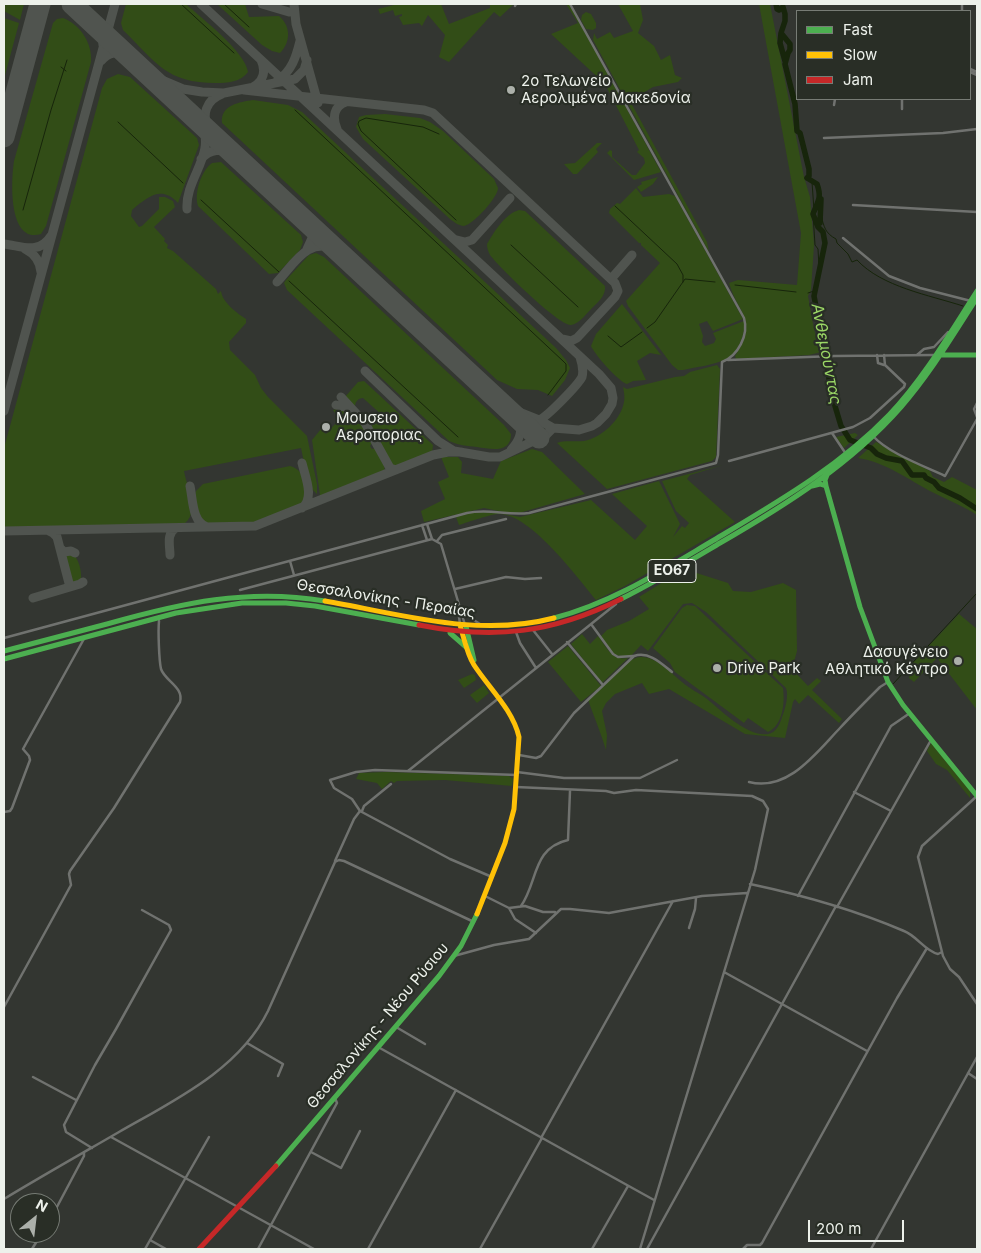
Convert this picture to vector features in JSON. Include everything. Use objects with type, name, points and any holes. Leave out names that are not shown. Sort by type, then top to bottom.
[{"type":"main road","name":"Θεσσαλονίκης - Περαίας","points":[[4,658],[188,610],[219,605],[265,602],[328,608],[465,634],[516,632],[588,615],[619,601],[752,525],[827,475],[869,438],[896,407],[974,301],[977,291]]},
{"type":"main road","name":"Θεσσαλονίκης - Περαίας","points":[[936,355],[956,323],[965,313]]},
{"type":"main road","points":[[936,355],[977,355]]},
{"type":"main road","name":"Θεσσαλονίκης - Περαίας","points":[[4,651],[166,608],[209,599],[247,596],[288,596],[332,601],[463,626],[520,625],[565,616],[592,608],[622,594],[774,504],[853,451]]},
{"type":"main road","points":[[827,475],[826,486],[860,608],[888,682],[910,713],[977,796]]},
{"type":"main road","points":[[812,486],[820,484],[826,486]]},
{"type":"main road","name":"Θεσσαλονίκης - Νέου Ρύσιου","points":[[463,626],[476,667]]},
{"type":"main road","points":[[447,631],[466,647]]},
{"type":"main road","name":"Θεσσαλονίκης - Νέου Ρύσιου","points":[[199,1249],[335,1098],[395,1027],[454,956],[474,922],[510,826],[519,754],[518,730],[510,715],[476,667],[466,647],[465,634]]},
{"type":"street","points":[[570,4],[744,318],[746,326],[743,340],[728,360]]},
{"type":"street","points":[[834,100],[834,106]]},
{"type":"street","points":[[902,100],[902,109]]},
{"type":"street","points":[[824,138],[977,130]]},
{"type":"street","points":[[853,205],[977,212]]},
{"type":"street","points":[[843,238],[889,276],[920,288],[974,301]]},
{"type":"street","points":[[917,355],[924,349],[936,346],[956,323]]},
{"type":"street","points":[[729,460],[839,432],[870,418],[904,388],[905,384],[884,365],[878,363],[877,355]]},
{"type":"street","points":[[884,355],[884,365]]},
{"type":"street","points":[[4,638],[479,510],[490,510],[511,515],[529,513],[716,463],[722,362],[728,360],[820,356],[936,355]]},
{"type":"street","points":[[869,438],[945,476],[977,418],[974,409],[977,403]]},
{"type":"street","points":[[832,433],[846,454]]},
{"type":"street","points":[[437,541],[442,536],[506,519]]},
{"type":"street","points":[[426,524],[432,539]]},
{"type":"street","points":[[422,525],[427,540]]},
{"type":"street","points":[[240,590],[432,539],[441,544],[455,589],[457,609],[463,626]]},
{"type":"street","points":[[290,561],[294,575]]},
{"type":"street","points":[[455,589],[506,577],[525,580],[541,578]]},
{"type":"street","points":[[457,600],[462,613],[463,626]]},
{"type":"street","points":[[408,771],[619,601]]},
{"type":"street","points":[[462,613],[473,621],[491,627]]},
{"type":"street","points":[[4,1007],[71,885],[70,871],[114,808],[180,702],[180,692],[162,670],[159,621]]},
{"type":"street","points":[[591,624],[613,654],[618,657],[643,655],[651,657],[672,672]]},
{"type":"street","points":[[533,629],[552,654]]},
{"type":"street","points":[[516,632],[520,643],[536,668]]},
{"type":"street","points":[[4,812],[10,811],[12,808],[30,760],[23,749],[85,637]]},
{"type":"street","points":[[567,642],[603,685]]},
{"type":"street","points":[[519,754],[533,758],[540,757],[581,706],[634,656]]},
{"type":"street","points":[[749,782],[758,784],[768,783],[799,770],[880,687],[888,682]]},
{"type":"street","points":[[798,896],[892,726],[910,713]]},
{"type":"street","points":[[647,1249],[931,738]]},
{"type":"street","points":[[492,877],[450,859],[361,811],[352,799],[334,788],[330,780],[359,772],[408,771],[564,778],[640,778],[677,760]]},
{"type":"street","points":[[4,1200],[205,1079],[233,1058],[247,1043],[262,1024],[268,1012],[355,817],[364,806],[391,784]]},
{"type":"street","points":[[516,786],[614,793],[636,790],[752,796],[764,802],[768,809],[755,870],[640,1249]]},
{"type":"street","points":[[521,906],[529,894],[542,855],[556,845],[568,840],[570,791]]},
{"type":"street","points":[[854,792],[890,811]]},
{"type":"street","points":[[977,796],[925,844],[919,854],[920,865],[942,952],[946,962],[977,1004]]},
{"type":"street","points":[[336,858],[474,922]]},
{"type":"street","points":[[335,862],[340,860]]},
{"type":"street","points":[[750,884],[836,907],[904,931],[935,953],[942,952]]},
{"type":"street","points":[[484,896],[509,908],[521,906],[548,913],[570,908],[597,913],[609,913],[673,901],[747,893]]},
{"type":"street","points":[[689,928],[695,909],[696,898]]},
{"type":"street","points":[[480,1249],[673,901]]},
{"type":"street","points":[[509,908],[514,919],[536,933]]},
{"type":"street","points":[[454,956],[494,945],[529,939],[561,909]]},
{"type":"street","points":[[92,1148],[70,1136],[64,1130],[65,1122],[171,930],[169,925],[142,910]]},
{"type":"street","points":[[742,1249],[747,1245],[760,1245],[762,1243],[927,948]]},
{"type":"street","points":[[724,972],[868,1052]]},
{"type":"street","points":[[395,1027],[425,1044]]},
{"type":"street","points":[[247,1043],[283,1064],[278,1076]]},
{"type":"street","points":[[378,1047],[654,1200]]},
{"type":"street","points":[[871,1249],[977,1057]]},
{"type":"street","points":[[968,1073],[977,1079]]},
{"type":"street","points":[[33,1076],[76,1100]]},
{"type":"street","points":[[368,1249],[456,1090]]},
{"type":"street","points":[[258,1249],[337,1102],[335,1098]]},
{"type":"street","points":[[311,1152],[341,1168],[360,1131]]},
{"type":"street","points":[[111,1137],[314,1249]]},
{"type":"street","points":[[145,1249],[208,1137]]},
{"type":"street","points":[[60,1201],[84,1153]]},
{"type":"street","points":[[592,1249],[628,1186]]},
{"type":"street","points":[[150,1240],[166,1249]]},
{"type":"green space","points":[[4,4],[24,4],[20,20],[4,11]]},
{"type":"green space","points":[[126,4],[186,4],[231,45],[245,64],[248,72],[238,80],[220,83],[199,82],[174,75],[154,61],[123,30],[121,23]]},
{"type":"green space","points":[[217,4],[245,4],[249,17],[279,16],[286,24],[288,34],[284,49],[280,53],[262,45]]},
{"type":"green space","points":[[398,4],[441,4],[449,24],[490,8],[490,4],[514,4],[500,17],[494,12],[449,62],[439,57],[445,35],[428,15],[422,26],[419,23],[403,25],[399,17],[402,14],[395,16],[393,10],[380,14],[378,9]]},
{"type":"green space","points":[[566,4],[570,4],[661,172],[634,180],[607,153],[610,150],[612,151],[612,157],[632,175],[636,175],[645,163],[644,158],[637,152],[639,150],[605,84],[551,34],[578,23]]},
{"type":"green space","points":[[618,4],[640,4],[643,20],[638,33],[654,46],[661,60],[670,55],[675,75],[682,78],[678,82],[653,87],[630,101],[707,242],[709,252],[593,40],[594,33],[597,39],[610,32],[614,38],[633,31]]},
{"type":"green space","points":[[759,4],[770,4],[804,177],[810,197],[814,245],[811,290],[808,296],[814,329],[821,352],[809,355],[736,359],[735,356],[746,334],[746,326],[745,318],[729,283],[738,280],[797,285],[801,233]]},
{"type":"green space","points":[[586,12],[591,14],[596,23],[596,28],[593,30],[586,29],[581,20],[582,15]]},
{"type":"green space","points":[[4,18],[19,23],[4,79]]},
{"type":"green space","points":[[63,18],[75,25],[88,42],[91,62],[46,226],[41,234],[30,235],[22,229],[14,208],[12,182],[14,161],[53,23],[57,19]]},
{"type":"green space","points":[[118,74],[130,77],[197,138],[199,145],[178,203],[166,195],[155,195],[149,197],[132,210],[131,216],[139,227],[142,226],[159,209],[159,197],[165,197],[173,201],[175,207],[154,227],[165,239],[164,241],[168,245],[167,248],[173,251],[216,289],[218,294],[221,291],[227,303],[246,319],[246,323],[229,342],[230,350],[255,375],[268,397],[307,436],[317,484],[317,494],[309,486],[301,448],[184,471],[192,508],[188,521],[182,525],[4,528],[4,448],[102,88],[107,79]]},
{"type":"green space","points":[[253,100],[288,105],[302,112],[556,348],[570,368],[565,380],[552,396],[538,390],[517,389],[497,380],[222,123],[224,112],[232,105]]},
{"type":"green space","points":[[385,114],[420,118],[430,122],[443,131],[494,179],[498,188],[497,192],[490,203],[474,220],[464,226],[458,225],[363,139],[356,127],[359,117]]},
{"type":"green space","points":[[597,143],[602,143],[596,149],[598,152],[577,174],[573,174],[564,164],[575,163]]},
{"type":"green space","points":[[221,162],[301,235],[303,242],[300,250],[278,273],[269,274],[198,206],[198,189],[205,171],[212,163]]},
{"type":"green space","points":[[658,177],[653,184],[641,192],[637,187],[642,184],[641,182]]},
{"type":"green space","points":[[636,188],[643,197],[669,194],[675,196],[743,319],[713,331],[707,321],[699,324],[703,336],[702,342],[705,346],[714,343],[716,339],[713,333],[744,321],[744,331],[740,343],[734,353],[726,359],[711,364],[678,370],[672,365],[628,306],[626,301],[660,263],[609,213],[610,209],[617,203],[620,204]]},
{"type":"green space","points":[[519,210],[525,211],[605,286],[601,298],[577,323],[571,325],[564,323],[554,316],[504,271],[489,254],[487,244],[493,234],[509,215]]},
{"type":"green space","points":[[316,253],[324,257],[504,425],[511,434],[508,445],[499,449],[493,449],[449,441],[287,290],[284,283],[286,280],[309,255]]},
{"type":"green space","points":[[622,304],[661,355],[650,353],[637,361],[646,380],[633,381],[627,384],[607,367],[591,346],[596,334]]},
{"type":"green space","points":[[717,365],[720,369],[716,457],[712,461],[607,489],[557,443],[584,441],[597,436],[609,427],[622,409],[624,402],[623,387],[627,389],[684,376],[690,372]]},
{"type":"green space","points":[[364,381],[433,445],[432,453],[393,468],[391,466],[370,427],[383,416],[363,398],[357,401],[354,408],[345,397],[358,382]]},
{"type":"green space","points":[[333,410],[350,410],[359,419],[356,423],[363,424],[373,441],[370,446],[372,449],[377,448],[382,456],[385,465],[384,472],[328,495],[320,495],[312,440],[321,429],[326,434],[336,423],[337,416]]},
{"type":"green space","points":[[855,433],[858,435],[844,448],[836,437]]},
{"type":"green space","points":[[876,442],[930,471],[933,477],[944,482],[952,477],[977,490],[977,515],[887,467],[858,458]]},
{"type":"green space","points":[[532,449],[542,452],[585,494],[519,513],[508,513],[484,508],[424,522],[421,511],[445,499],[438,482],[449,477],[441,457],[458,457],[462,462],[461,473],[493,479],[501,461]]},
{"type":"green space","points":[[723,465],[690,475],[687,479],[735,522],[625,586],[596,600],[539,536],[512,517],[496,514],[459,525],[456,517],[475,512],[494,512],[520,517],[591,500],[635,540],[647,526],[612,494],[659,481],[680,524],[673,537],[682,526],[685,528],[689,523],[676,511],[662,481]]},
{"type":"green space","points":[[290,466],[296,468],[305,484],[305,497],[298,507],[252,524],[211,525],[200,517],[195,494],[203,484]]},
{"type":"green space","points":[[71,553],[78,561],[81,573],[81,580],[77,584],[68,576],[66,567],[66,554]]},
{"type":"green space","points":[[684,569],[728,583],[733,591],[751,592],[783,583],[796,590],[797,651],[792,669],[808,686],[817,678],[821,681],[812,690],[842,719],[839,723],[808,695],[799,704],[795,699],[793,702],[785,738],[745,734],[669,689],[649,694],[642,683],[615,694],[606,703],[602,711],[607,735],[606,750],[588,700],[620,668],[640,657],[646,657],[657,662],[743,727],[760,734],[768,734],[775,730],[780,722],[786,702],[786,688],[706,612],[692,603],[683,604],[648,651],[641,645],[631,656],[619,656],[610,650],[601,636],[607,630],[629,621],[649,609],[639,597]]},
{"type":"green space","name":"Drive Park","points":[[687,605],[695,606],[783,688],[782,713],[773,729],[768,732],[748,718],[744,723],[675,672],[670,663],[653,648],[682,608]]},
{"type":"green space","name":"Δασυγένειο Αθλητικό Κέντρο","points":[[959,614],[977,629],[977,710],[937,658],[914,682],[909,678],[910,670],[908,668]]},
{"type":"green space","points":[[582,634],[590,644],[598,636],[614,656],[628,658],[602,683],[571,644]]},
{"type":"green space","points":[[568,646],[601,686],[581,702],[548,662]]},
{"type":"green space","points":[[472,674],[475,675],[476,680],[464,688],[458,680]]},
{"type":"green space","points":[[484,685],[489,693],[477,703],[470,695]]},
{"type":"green space","points":[[931,743],[968,788],[970,798],[947,770],[936,764],[927,751]]},
{"type":"green space","points":[[386,772],[509,776],[513,779],[512,786],[445,780],[397,781],[394,783],[391,781],[382,789],[377,783],[356,779],[359,773]]},
{"type":"waterway","points":[[181,4],[234,53]]},
{"type":"waterway","points":[[224,4],[249,27]]},
{"type":"waterway","name":"Ανθεμούντας","points":[[776,4],[779,10],[783,7],[785,14],[781,33],[790,44],[785,64],[795,104],[797,131],[800,133],[809,169],[809,176],[807,178],[817,184],[819,193],[819,199],[813,214],[818,227],[823,232],[825,243],[814,296],[822,325],[821,345],[829,372],[829,379],[833,386],[835,406],[841,426],[850,440],[871,448],[877,454],[886,458],[902,461],[912,475],[924,475],[939,488],[977,509]]},
{"type":"waterway","name":"Ανθεμούντας","points":[[781,33],[780,43],[785,61]]},
{"type":"waterway","points":[[23,210],[67,60]]},
{"type":"waterway","points":[[61,67],[66,71]]},
{"type":"waterway","points":[[295,110],[566,364],[566,371],[548,395]]},
{"type":"waterway","points":[[439,134],[423,127],[366,118],[359,121],[358,124],[361,131],[456,220]]},
{"type":"waterway","points":[[118,122],[183,183]]},
{"type":"waterway","name":"Ανθεμούντας","points":[[812,182],[814,210]]},
{"type":"waterway","name":"Ανθεμούντας","points":[[820,223],[821,199]]},
{"type":"waterway","points":[[201,200],[279,272]]},
{"type":"waterway","points":[[615,206],[677,264],[683,275],[683,282]]},
{"type":"waterway","name":"Ανθεμούντας","points":[[813,214],[819,267]]},
{"type":"waterway","points":[[821,215],[827,232],[836,239],[852,262],[857,260],[867,269],[893,284],[963,306]]},
{"type":"waterway","points":[[511,245],[578,307]]},
{"type":"waterway","points":[[647,328],[655,322],[685,279],[715,282]]},
{"type":"waterway","points":[[289,281],[458,437]]},
{"type":"waterway","points":[[735,285],[796,292]]},
{"type":"waterway","name":"Ανθεμούντας","points":[[808,293],[814,291]]},
{"type":"waterway","points":[[608,336],[621,347],[642,332]]},
{"type":"waterway","points":[[893,684],[977,593]]},
{"type":"taxiway","points":[[4,411],[115,4]]},
{"type":"taxiway","points":[[201,4],[599,374],[611,388],[613,398],[606,414],[597,423],[579,430],[553,428],[514,410],[498,400]]},
{"type":"taxiway","points":[[262,4],[289,12]]},
{"type":"taxiway","points":[[294,4],[296,24],[318,103]]},
{"type":"taxiway","points":[[97,26],[103,45]]},
{"type":"taxiway","points":[[109,30],[115,44]]},
{"type":"taxiway","points":[[277,81],[290,68],[300,41]]},
{"type":"taxiway","points":[[101,61],[113,53],[128,55]]},
{"type":"taxiway","points":[[253,87],[262,79],[263,68],[261,60]]},
{"type":"taxiway","points":[[141,68],[157,78],[183,89],[224,93],[295,79],[304,70],[307,60]]},
{"type":"taxiway","points":[[244,90],[424,110],[433,113],[615,283],[618,291],[615,297],[577,338],[571,341],[562,339]]},
{"type":"taxiway","points":[[209,130],[205,119],[206,109],[212,100],[222,94]]},
{"type":"taxiway","points":[[337,129],[335,112],[339,106],[346,102]]},
{"type":"taxiway","points":[[187,209],[191,187],[205,146],[205,135],[201,124]]},
{"type":"taxiway","points":[[201,159],[216,150],[234,154]]},
{"type":"taxiway","points":[[457,240],[465,242],[472,240],[510,198]]},
{"type":"taxiway","points":[[307,249],[312,238],[311,226]]},
{"type":"taxiway","points":[[4,244],[30,248],[36,247],[41,246],[51,236]]},
{"type":"taxiway","points":[[277,282],[296,260],[310,249],[318,246],[327,246],[337,250]]},
{"type":"taxiway","points":[[25,249],[36,258],[41,272]]},
{"type":"taxiway","points":[[611,279],[632,255]]},
{"type":"taxiway","points":[[539,420],[549,413],[575,387],[582,377],[583,369],[580,357]]},
{"type":"taxiway","points":[[365,371],[438,441],[454,451],[500,457],[546,435],[553,428]]},
{"type":"taxiway","points":[[341,397],[365,423],[390,468],[396,470]]},
{"type":"taxiway","points":[[336,405],[352,409]]},
{"type":"taxiway","points":[[511,450],[517,442],[521,431],[517,418]]},
{"type":"taxiway","points":[[4,531],[255,526],[433,455],[461,452]]},
{"type":"taxiway","points":[[302,463],[309,493],[306,504],[302,508]]},
{"type":"taxiway","points":[[190,486],[196,516],[207,527]]},
{"type":"taxiway","points":[[170,555],[170,536],[176,528]]},
{"type":"taxiway","points":[[49,531],[57,537],[70,587]]},
{"type":"taxiway","points":[[60,548],[64,552],[71,551],[75,553]]},
{"type":"taxiway","points":[[33,598],[83,582]]},
{"type":"runway","points":[[4,137],[40,4]]},
{"type":"runway","points":[[72,4],[539,438]]},
{"type":"traffic: fast","points":[[554,618],[596,604],[637,585],[783,498],[828,468],[870,434],[902,401],[936,355],[977,291]]},
{"type":"traffic: fast","points":[[621,599],[769,514],[816,482],[861,447],[882,428],[912,394],[941,354],[977,298]]},
{"type":"traffic: fast","points":[[938,355],[977,355]]},
{"type":"traffic: fast","points":[[826,486],[825,480],[827,475]]},
{"type":"traffic: fast","points":[[812,486],[820,484],[826,486],[860,607],[888,682],[903,705],[977,796]]},
{"type":"traffic: fast","points":[[4,651],[188,604],[242,597],[269,596],[325,601]]},
{"type":"traffic: fast","points":[[4,659],[176,613],[242,603],[286,603],[315,606],[419,625]]},
{"type":"traffic: fast","points":[[466,626],[474,660]]},
{"type":"traffic: fast","points":[[450,633],[466,647]]},
{"type":"traffic: fast","points":[[276,1166],[439,976],[461,946],[477,914]]},
{"type":"traffic: slow","points":[[325,601],[439,622],[468,625],[497,626],[525,624],[554,618]]},
{"type":"traffic: slow","points":[[460,625],[472,661],[506,708],[519,737],[514,809],[505,843],[477,914]]},
{"type":"traffic: jam","points":[[419,625],[473,632],[523,630],[571,620],[621,599]]},
{"type":"traffic: jam","points":[[199,1249],[276,1166]]},
{"type":"place","name":"2ο Τελωνείο Αερολιμένα Μακεδονία","points":[[511,90]]},
{"type":"place","name":"Μουσειο Αεροποριας","points":[[326,427]]},
{"type":"place","name":"Δασυγένειο Αθλητικό Κέντρο","points":[[958,661]]},
{"type":"place","name":"Drive Park","points":[[717,668]]}]
